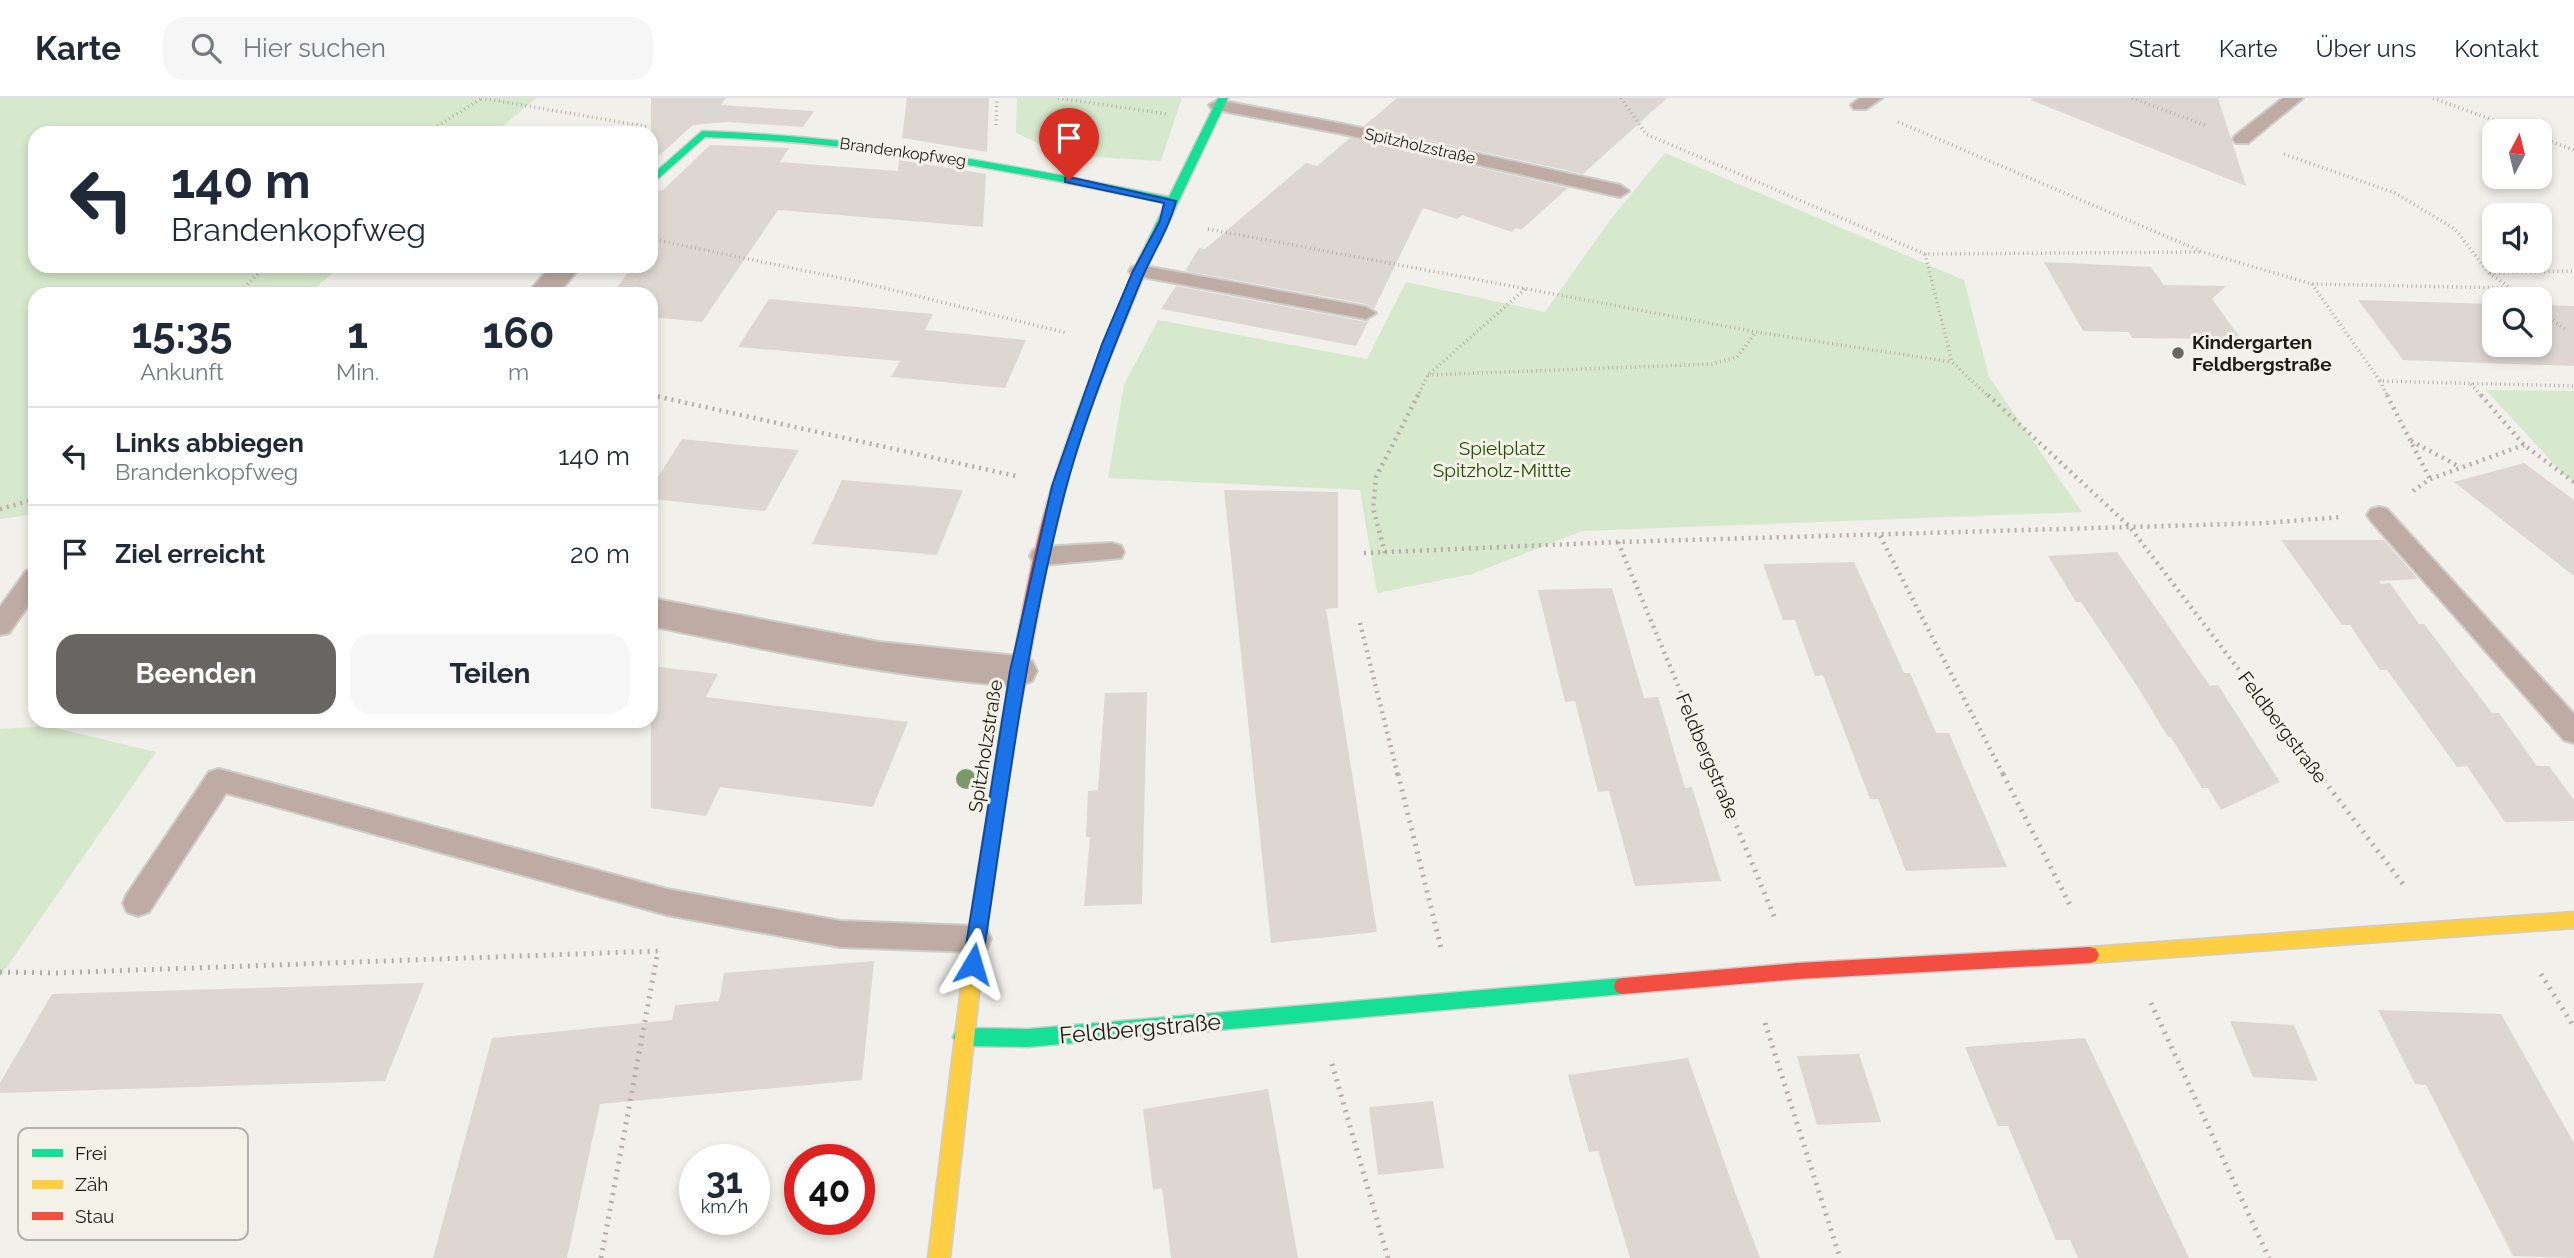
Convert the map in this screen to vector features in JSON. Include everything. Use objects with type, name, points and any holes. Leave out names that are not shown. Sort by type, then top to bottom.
[{"type":"street","name":"Spitzholzstraße","points":[[939,1258],[976,939],[1018,671],[1042,556],[1059,486],[1109,344],[1139,271],[1165,221],[1171,201],[1217,108]]},
{"type":"street","name":"Brandenkopfweg","points":[[702,134],[741,133],[865,145],[994,164],[1171,201]]},
{"type":"street","points":[[658,175],[702,134]]},
{"type":"street","points":[[548,287],[561,273]]},
{"type":"street","points":[[658,613],[859,655],[961,669],[1018,671]]},
{"type":"street","name":"Feldbergstraße","points":[[963,1037],[1028,1038],[1797,971],[2096,954],[2574,920]]},
{"type":"lane","points":[[2242,139],[2294,98]]},
{"type":"lane","name":"Spitzholzstraße","points":[[1217,108],[1343,129],[1620,191]]},
{"type":"lane","points":[[1139,271],[1366,313]]},
{"type":"lane","points":[[2379,515],[2574,732]]},
{"type":"lane","points":[[1042,556],[1112,552]]},
{"type":"lane","points":[[0,626],[28,587]]},
{"type":"lane","points":[[138,903],[219,780],[667,902],[840,934],[976,939]]},
{"type":"path","points":[[437,126],[481,98],[653,126]]},
{"type":"path","points":[[1058,98],[1217,108]]},
{"type":"path","points":[[1620,98],[1625,100],[1646,134],[1925,254],[2203,252]]},
{"type":"path","points":[[2132,98],[2395,193],[2455,229],[2482,264]]},
{"type":"path","points":[[2433,98],[2490,119]]},
{"type":"path","points":[[1866,102],[2203,252],[2312,285],[2482,288]]},
{"type":"path","points":[[658,127],[702,134]]},
{"type":"path","points":[[2552,142],[2574,150]]},
{"type":"path","points":[[1165,221],[1756,332],[1952,362],[1925,254]]},
{"type":"path","points":[[658,240],[768,261],[958,303],[1109,344]]},
{"type":"path","points":[[2552,272],[2574,271]]},
{"type":"path","points":[[245,287],[259,273]]},
{"type":"path","points":[[2489,273],[2512,287]]},
{"type":"path","points":[[2312,285],[2380,381],[2430,479]]},
{"type":"path","points":[[1385,553],[1373,508],[1376,477],[1428,375],[1525,288]]},
{"type":"path","points":[[2552,319],[2566,330]]},
{"type":"path","points":[[1428,375],[1712,364],[1737,357],[1756,332]]},
{"type":"path","name":"Feldbergstraße","points":[[1952,362],[2129,526],[2438,929]]},
{"type":"path","points":[[2380,381],[2574,386]]},
{"type":"path","points":[[2470,383],[2524,445],[2574,482]]},
{"type":"path","points":[[658,397],[1059,486]]},
{"type":"path","points":[[2410,441],[2460,467]]},
{"type":"path","points":[[1364,553],[1618,542],[2266,523],[2379,515],[2430,479],[2524,445]]},
{"type":"path","points":[[0,509],[28,502]]},
{"type":"path","points":[[1880,536],[2096,954]]},
{"type":"path","name":"Feldbergstraße","points":[[1618,542],[1797,971]]},
{"type":"path","points":[[1360,623],[1454,1000]]},
{"type":"path","points":[[601,1258],[667,902]]},
{"type":"path","points":[[2512,925],[2574,1027]]},
{"type":"path","points":[[0,972],[55,974],[659,951]]},
{"type":"path","points":[[2127,951],[2269,1258]]},
{"type":"path","points":[[1750,976],[1840,1258]]},
{"type":"path","points":[[1317,1012],[1388,1258]]},
{"type":"green space","points":[[0,98],[536,98],[503,126],[28,126],[28,273],[333,273],[316,287],[28,287],[28,515],[0,519]]},
{"type":"green space","points":[[1017,98],[1182,98],[1161,161],[1064,155],[1016,133]]},
{"type":"green space","name":"Spielplatz Spitzholz-Mittte","points":[[1665,153],[1964,280],[1989,377],[2082,512],[1582,531],[1472,574],[1377,593],[1360,490],[1108,478],[1124,385],[1158,320],[1367,359],[1406,282],[1545,312],[1610,220]]},
{"type":"green space","points":[[2486,390],[2574,391],[2574,482],[2563,474]]},
{"type":"green space","points":[[55,728],[156,752],[0,977],[0,729]]},
{"type":"building","points":[[651,98],[726,98],[721,105],[814,111],[803,127],[728,122],[693,125],[658,157],[658,126],[651,126]]},
{"type":"building","points":[[907,98],[989,98],[987,152],[902,138]]},
{"type":"building","points":[[1397,98],[1667,98],[1583,174],[1364,126]]},
{"type":"building","points":[[2218,98],[2246,186],[2031,100]]},
{"type":"building","points":[[1350,138],[1568,188],[1521,230],[1516,228],[1512,232],[1462,215],[1457,219],[1423,208],[1374,309],[1366,304],[1185,271],[1199,248],[1205,249],[1306,163],[1317,166]]},
{"type":"building","points":[[710,145],[789,148],[780,162],[898,171],[899,160],[986,174],[983,227],[778,210],[702,322],[658,318],[658,287],[617,287],[628,273],[658,273],[658,191],[663,190]]},
{"type":"building","points":[[2044,262],[2151,267],[2164,285],[2226,286],[2212,299],[2241,339],[2132,338],[2129,332],[2083,331]]},
{"type":"building","points":[[1176,286],[1366,322],[1369,320],[1356,346],[1161,309]]},
{"type":"building","points":[[769,299],[933,314],[925,330],[1026,340],[1005,388],[891,377],[900,361],[738,347]]},
{"type":"building","points":[[2358,300],[2482,304],[2482,357],[2552,357],[2552,305],[2574,306],[2574,366],[2403,360]]},
{"type":"building","points":[[682,439],[799,450],[765,511],[658,500],[658,477]]},
{"type":"building","points":[[2524,463],[2574,500],[2574,576],[2454,482]]},
{"type":"building","points":[[842,480],[963,490],[937,555],[812,544]]},
{"type":"building","points":[[1224,490],[1338,492],[1338,608],[1326,609],[1377,932],[1271,943]]},
{"type":"building","points":[[2281,540],[2384,540],[2418,579],[2379,581],[2381,584],[2390,583],[2419,624],[2424,624],[2492,713],[2499,713],[2537,766],[2549,766],[2574,800],[2574,821],[2505,822],[2467,766],[2457,767],[2387,670],[2380,670],[2350,625],[2342,625]]},
{"type":"building","points":[[2117,552],[2210,686],[2218,685],[2280,782],[2221,810],[2208,788],[2202,788],[2171,737],[2168,737],[2081,602],[2076,602],[2048,556]]},
{"type":"building","points":[[1854,562],[1904,673],[1910,673],[1936,733],[1949,733],[2007,867],[1906,871],[1878,799],[1870,799],[1823,675],[1815,676],[1795,620],[1783,620],[1763,564]]},
{"type":"building","points":[[1612,588],[1644,698],[1658,697],[1685,788],[1692,787],[1721,881],[1635,886],[1609,791],[1598,792],[1575,701],[1565,702],[1538,590]]},
{"type":"building","points":[[658,667],[718,674],[706,697],[908,722],[873,807],[720,787],[706,816],[651,808],[651,728],[658,728]]},
{"type":"building","points":[[1147,692],[1142,904],[1084,906],[1090,837],[1086,837],[1088,791],[1098,790],[1105,693]]},
{"type":"building","points":[[874,961],[862,1080],[600,1104],[567,1258],[433,1258],[492,1038],[672,1020],[675,1005],[719,1001],[724,973]]},
{"type":"building","points":[[424,983],[385,1081],[0,1093],[0,1083],[52,994]]},
{"type":"building","points":[[2378,1010],[2501,1014],[2574,1143],[2574,1258],[2513,1256],[2426,1085],[2415,1084]]},
{"type":"building","points":[[2230,1021],[2294,1025],[2318,1081],[2253,1077]]},
{"type":"building","points":[[2085,1038],[2189,1258],[2078,1258],[2070,1240],[2056,1240],[2008,1126],[1998,1126],[1965,1047]]},
{"type":"building","points":[[1859,1054],[1881,1122],[1817,1125],[1797,1056]]},
{"type":"building","points":[[1688,1058],[1760,1258],[1630,1258],[1598,1151],[1589,1152],[1568,1075]]},
{"type":"building","points":[[1268,1089],[1298,1258],[1171,1258],[1162,1188],[1153,1190],[1143,1109]]},
{"type":"building","points":[[1433,1101],[1444,1168],[1378,1175],[1369,1107]]},
{"type":"traffic: fast","points":[[1143,263],[1223,98]]},
{"type":"traffic: fast","points":[[658,175],[702,134],[762,136],[821,140],[938,155],[1171,201]]},
{"type":"traffic: fast","points":[[963,1037],[1028,1038],[1623,986]]},
{"type":"traffic: slow","points":[[939,1258],[976,939],[1010,720]]},
{"type":"traffic: slow","points":[[2090,955],[2574,920]]},
{"type":"traffic: jam","points":[[1010,720],[1042,556],[1059,487],[1109,344],[1143,263]]},
{"type":"traffic: jam","points":[[1623,986],[1797,971],[2090,955]]},
{"type":"place","name":"Kindergarten Feldbergstraße","points":[[2178,353]]},
{"type":"route","points":[[973,964],[1018,671],[1059,486],[1109,344],[1139,271],[1165,221],[1171,201],[1069,180]]}]
